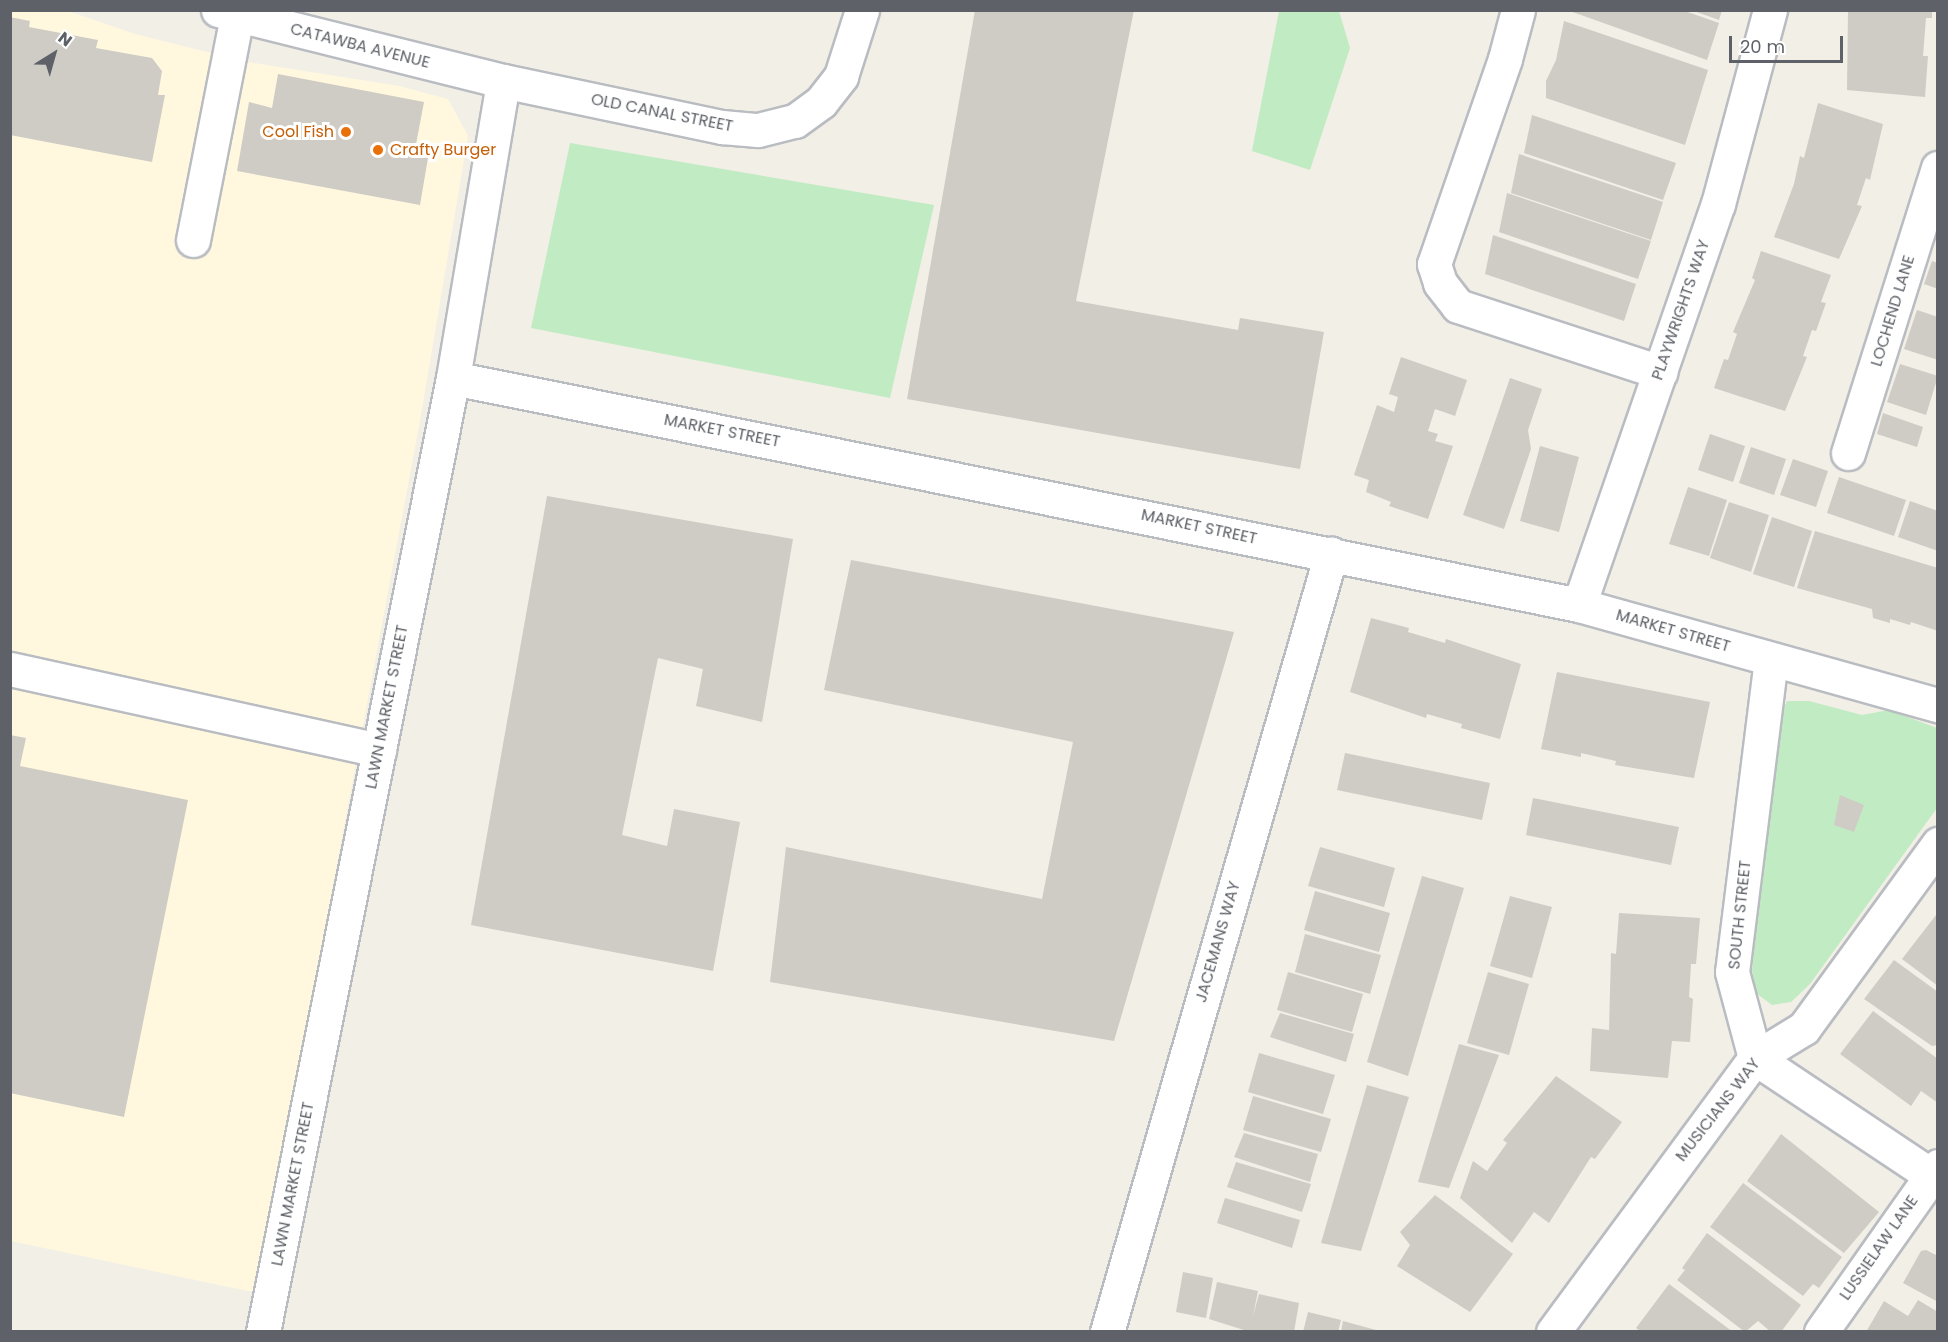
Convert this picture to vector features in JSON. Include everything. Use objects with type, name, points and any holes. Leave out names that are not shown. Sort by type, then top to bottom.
[{"type":"street","name":"OLD CANAL STREET","points":[[503,81],[722,127],[758,130],[795,121],[821,102],[841,76],[862,10]]},
{"type":"street","points":[[1518,10],[1434,264],[1440,283],[1458,306],[1660,372]]},
{"type":"street","name":"PLAYWRIGHTS WAY","points":[[1579,605],[1718,204],[1770,10]]},
{"type":"street","name":"CATAWBA AVENUE","points":[[231,12],[503,81]]},
{"type":"street","points":[[193,240],[231,12]]},
{"type":"street","name":"LAWN MARKET STREET","points":[[263,1332],[453,378],[503,81]]},
{"type":"street","name":"LOCHEND LANE","points":[[1848,453],[1938,168]]},
{"type":"street","name":"MARKET STREET","points":[[453,378],[1579,605],[1938,705]]},
{"type":"street","name":"JACEMANS WAY","points":[[1107,1332],[1331,554]]},
{"type":"street","name":"SOUTH STREET","points":[[1755,1058],[1732,972],[1771,659]]},
{"type":"street","points":[[10,669],[379,750]]},
{"type":"street","name":"MUSICIANS WAY","points":[[1553,1332],[1755,1058],[1804,1028],[1938,844]]},
{"type":"street","points":[[1755,1058],[1935,1174]]},
{"type":"street","name":"LUSSIELAW LANE","points":[[1821,1332],[1935,1174]]},
{"type":"shaded area","points":[[10,11],[68,11],[135,34],[247,62],[399,86],[448,99],[468,136],[421,415],[257,1293],[11,1241]]},
{"type":"green space","points":[[1279,11],[1339,11],[1350,48],[1310,170],[1252,151]]},
{"type":"green space","points":[[570,143],[934,205],[890,398],[531,328]]},
{"type":"green space","points":[[1787,701],[1809,701],[1862,715],[1889,710],[1937,728],[1937,808],[1810,984],[1791,1002],[1772,1005],[1756,993],[1752,970],[1774,731]]},
{"type":"building","points":[[975,10],[1134,10],[1076,301],[1238,330],[1240,318],[1324,332],[1300,469],[907,399]]},
{"type":"building","points":[[1567,10],[1682,10],[1719,23],[1707,60]]},
{"type":"building","points":[[1691,10],[1722,10],[1719,20]]},
{"type":"building","points":[[1848,10],[1932,10],[1932,18],[1926,18],[1923,56],[1928,56],[1925,97],[1847,90]]},
{"type":"building","points":[[10,17],[30,21],[29,27],[98,40],[96,48],[152,58],[162,71],[158,95],[165,95],[152,162],[10,135]]},
{"type":"building","points":[[1564,21],[1708,70],[1685,145],[1546,98],[1546,81],[1556,60]]},
{"type":"building","points":[[278,74],[424,102],[414,155],[428,158],[420,205],[237,171],[249,102],[272,108]]},
{"type":"building","points":[[1818,103],[1883,124],[1870,180],[1866,178],[1857,205],[1862,206],[1839,259],[1774,237],[1794,184],[1800,156],[1804,158]]},
{"type":"building","points":[[1532,115],[1676,163],[1663,200],[1524,153]]},
{"type":"building","points":[[1519,154],[1663,202],[1651,240],[1511,193]]},
{"type":"building","points":[[1507,193],[1651,241],[1638,279],[1499,232]]},
{"type":"building","points":[[1493,235],[1636,284],[1624,321],[1485,274]]},
{"type":"building","points":[[1761,251],[1831,275],[1821,302],[1826,303],[1816,331],[1812,330],[1803,356],[1807,357],[1785,411],[1714,388],[1724,359],[1728,360],[1737,334],[1733,332],[1755,280],[1752,278]]},
{"type":"building","points":[[1932,261],[1938,263],[1938,289],[1924,284]]},
{"type":"building","points":[[1917,310],[1938,317],[1938,360],[1904,349]]},
{"type":"building","points":[[1401,357],[1467,380],[1455,416],[1435,409],[1428,431],[1438,434],[1435,441],[1453,446],[1428,519],[1389,506],[1391,502],[1366,492],[1369,480],[1354,475],[1377,405],[1394,412],[1398,397],[1389,394]]},
{"type":"building","points":[[1900,364],[1938,376],[1926,415],[1887,402]]},
{"type":"building","points":[[1510,378],[1542,389],[1528,430],[1531,449],[1504,529],[1463,515]]},
{"type":"building","points":[[1883,413],[1923,427],[1917,447],[1877,434]]},
{"type":"building","points":[[1710,434],[1745,446],[1733,482],[1698,470]]},
{"type":"building","points":[[1540,446],[1579,457],[1559,532],[1520,521]]},
{"type":"building","points":[[1751,447],[1786,459],[1774,495],[1739,483]]},
{"type":"building","points":[[1793,459],[1828,471],[1816,507],[1780,495]]},
{"type":"building","points":[[1839,477],[1906,500],[1894,536],[1827,513]]},
{"type":"building","points":[[1688,487],[1727,500],[1709,556],[1669,544]]},
{"type":"building","points":[[547,496],[793,539],[762,722],[696,706],[703,669],[658,658],[622,835],[667,846],[674,809],[740,822],[713,971],[471,925]]},
{"type":"building","points":[[1910,501],[1938,511],[1938,551],[1898,537]]},
{"type":"building","points":[[1729,502],[1769,515],[1751,572],[1710,558]]},
{"type":"building","points":[[1772,517],[1812,531],[1794,587],[1753,574]]},
{"type":"building","points":[[1815,531],[1938,568],[1938,631],[1911,622],[1910,625],[1890,619],[1890,623],[1873,618],[1872,609],[1797,588]]},
{"type":"building","points":[[851,560],[1234,632],[1114,1041],[770,982],[786,847],[1042,899],[1073,742],[824,690]]},
{"type":"building","points":[[1371,618],[1409,628],[1408,632],[1445,643],[1446,639],[1521,664],[1500,739],[1461,728],[1462,724],[1427,714],[1426,718],[1350,692]]},
{"type":"building","points":[[1557,672],[1710,702],[1694,778],[1615,765],[1616,761],[1581,753],[1581,757],[1541,749]]},
{"type":"building","points":[[10,735],[26,738],[20,766],[188,800],[124,1117],[10,1093]]},
{"type":"building","points":[[1345,753],[1490,783],[1482,820],[1337,790]]},
{"type":"building","points":[[1840,795],[1864,805],[1854,832],[1834,825]]},
{"type":"building","points":[[1533,798],[1679,827],[1671,865],[1526,835]]},
{"type":"building","points":[[1320,847],[1395,868],[1384,907],[1308,886]]},
{"type":"building","points":[[1422,876],[1464,888],[1408,1076],[1367,1062]]},
{"type":"building","points":[[1315,891],[1390,913],[1379,952],[1304,930]]},
{"type":"building","points":[[1510,896],[1552,907],[1532,978],[1490,966]]},
{"type":"building","points":[[1619,913],[1700,918],[1696,964],[1691,964],[1689,997],[1693,999],[1690,1042],[1672,1041],[1668,1078],[1590,1071],[1592,1028],[1609,1030],[1611,953],[1616,954]]},
{"type":"building","points":[[1936,915],[1938,916],[1938,986],[1902,959]]},
{"type":"building","points":[[1305,934],[1381,955],[1370,994],[1295,972]]},
{"type":"building","points":[[1894,960],[1938,992],[1938,1045],[1932,1046],[1864,999]]},
{"type":"building","points":[[1288,972],[1363,994],[1352,1032],[1277,1010]]},
{"type":"building","points":[[1488,972],[1529,984],[1509,1055],[1467,1043]]},
{"type":"building","points":[[1873,1011],[1938,1059],[1938,1103],[1921,1091],[1911,1106],[1840,1054]]},
{"type":"building","points":[[1280,1013],[1354,1034],[1346,1062],[1270,1037]]},
{"type":"building","points":[[1459,1044],[1499,1055],[1449,1188],[1418,1182]]},
{"type":"building","points":[[1259,1053],[1335,1075],[1323,1114],[1248,1092]]},
{"type":"building","points":[[1556,1076],[1622,1122],[1595,1159],[1591,1157],[1549,1223],[1534,1212],[1512,1243],[1460,1198],[1473,1161],[1487,1171],[1507,1143],[1503,1140]]},
{"type":"building","points":[[1367,1085],[1409,1097],[1361,1251],[1321,1243]]},
{"type":"building","points":[[1253,1096],[1331,1119],[1321,1152],[1243,1130]]},
{"type":"building","points":[[1244,1133],[1318,1154],[1310,1182],[1234,1157]]},
{"type":"building","points":[[1781,1134],[1879,1212],[1844,1253],[1747,1181]]},
{"type":"building","points":[[1236,1162],[1311,1184],[1302,1212],[1227,1187]]},
{"type":"building","points":[[1743,1183],[1842,1257],[1819,1288],[1813,1284],[1803,1296],[1710,1227]]},
{"type":"building","points":[[1435,1195],[1513,1254],[1470,1312],[1397,1266],[1410,1245],[1400,1232]]},
{"type":"building","points":[[1225,1198],[1300,1220],[1292,1248],[1217,1223]]},
{"type":"building","points":[[1707,1233],[1801,1305],[1781,1332],[1771,1332],[1758,1321],[1745,1332],[1677,1280],[1685,1270],[1682,1268]]},
{"type":"building","points":[[1926,1250],[1938,1256],[1938,1302],[1903,1283],[1921,1251]]},
{"type":"building","points":[[1183,1272],[1213,1278],[1206,1318],[1176,1312]]},
{"type":"building","points":[[1217,1282],[1258,1291],[1253,1316],[1259,1294],[1299,1303],[1294,1332],[1250,1332],[1209,1319]]},
{"type":"building","points":[[1669,1284],[1733,1332],[1641,1332],[1636,1328]]},
{"type":"building","points":[[1918,1300],[1938,1312],[1938,1332],[1866,1332],[1884,1301],[1908,1316]]},
{"type":"building","points":[[1308,1312],[1341,1320],[1338,1332],[1303,1332]]},
{"type":"building","points":[[1343,1321],[1376,1330],[1376,1332],[1341,1332]]},
{"type":"place","name":"Cool Fish","points":[[346,132]]},
{"type":"place","name":"Crafty Burger","points":[[378,150]]}]
